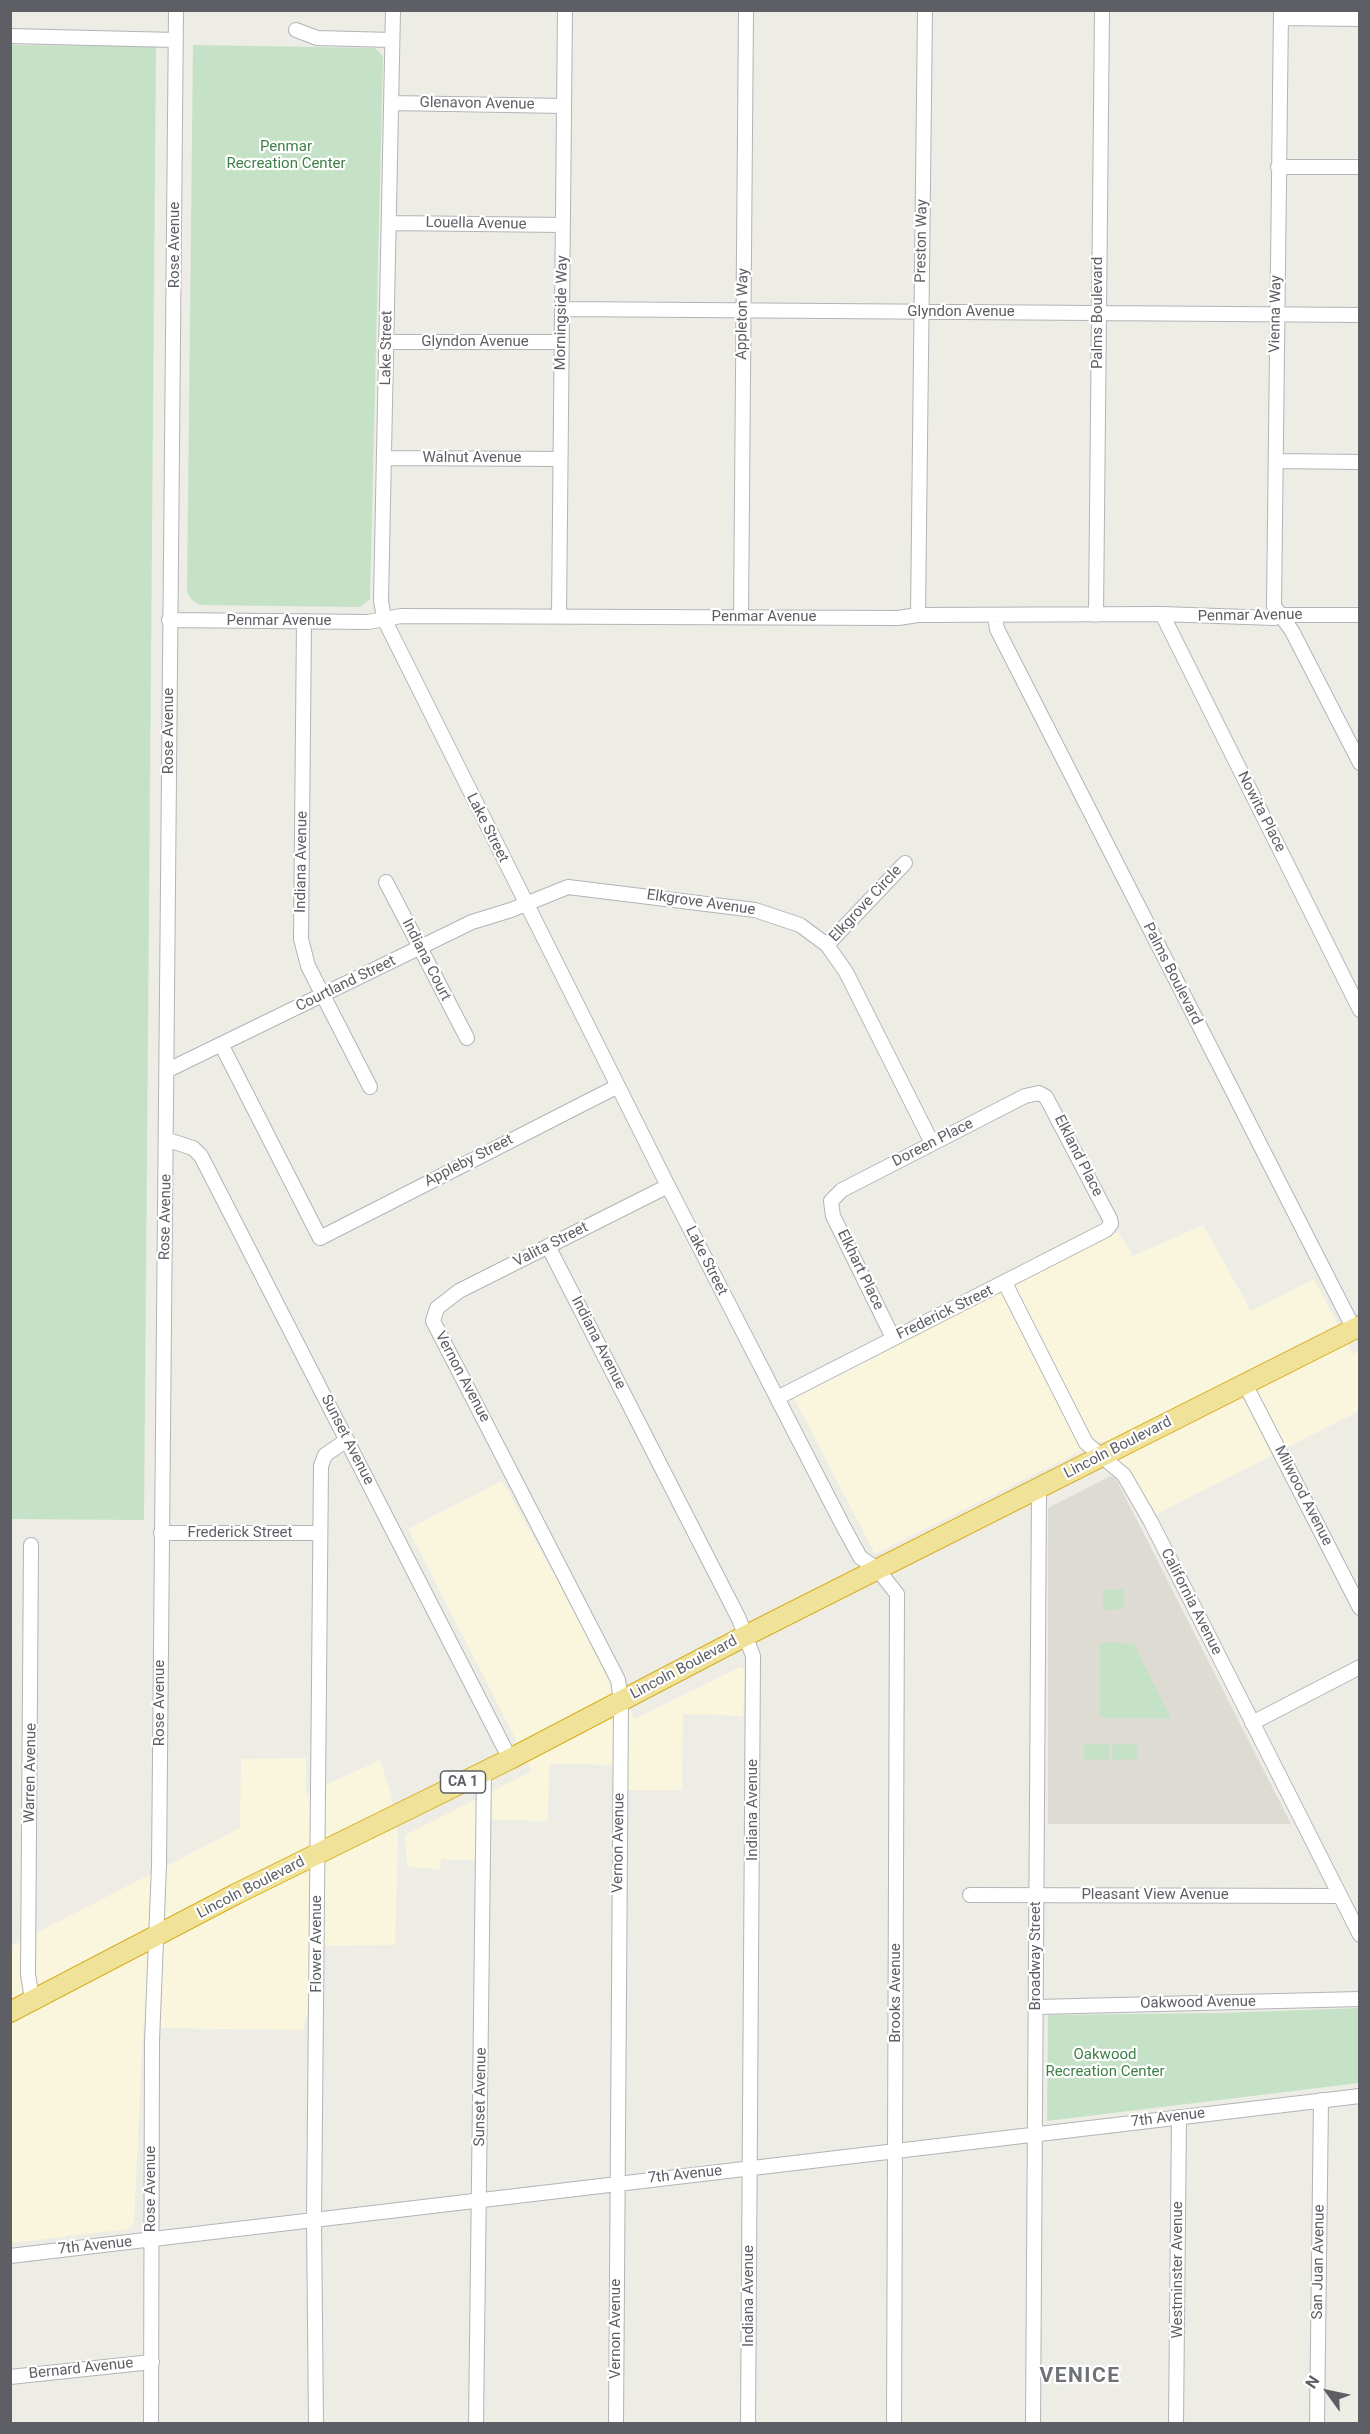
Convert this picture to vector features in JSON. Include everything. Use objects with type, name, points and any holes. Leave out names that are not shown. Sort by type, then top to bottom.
[{"type":"highway","name":"Lincoln Boulevard","points":[[10,2012],[236,1894],[510,1759],[747,1635],[1357,1327]]},
{"type":"street","name":"Rose Avenue","points":[[151,2424],[152,2041],[159,1865],[160,1533],[168,1140],[169,620],[174,403],[176,10]]},
{"type":"street","name":"Lake Street","points":[[393,10],[381,600],[384,620],[525,904],[777,1398],[860,1557],[879,1570]]},
{"type":"street","name":"Morningside Way","points":[[559,615],[565,10]]},
{"type":"street","name":"Appleton Way","points":[[741,616],[746,10]]},
{"type":"street","name":"Preston Way","points":[[918,615],[925,10]]},
{"type":"street","name":"Palms Boulevard","points":[[1096,615],[1102,10]]},
{"type":"street","points":[[1281,14],[1359,19]]},
{"type":"street","name":"Vienna Way","points":[[1281,14],[1274,606],[1292,631],[1359,763]]},
{"type":"street","points":[[296,30],[317,38],[392,40]]},
{"type":"street","points":[[10,36],[176,40]]},
{"type":"street","name":"Glenavon Avenue","points":[[391,103],[564,106]]},
{"type":"street","points":[[1278,166],[1359,167]]},
{"type":"street","name":"Louella Avenue","points":[[389,223],[563,225]]},
{"type":"street","name":"Glyndon Avenue","points":[[563,309],[1359,315]]},
{"type":"street","name":"Glyndon Avenue","points":[[387,342],[562,342]]},
{"type":"street","name":"Walnut Avenue","points":[[384,458],[560,459]]},
{"type":"street","points":[[1276,461],[1359,462]]},
{"type":"street","name":"Penmar Avenue","points":[[169,620],[368,622],[401,616],[559,615],[898,618],[918,615],[995,617],[1162,614],[1274,618],[1281,615],[1359,615]]},
{"type":"street","name":"Nowita Place","points":[[1162,614],[1359,1010]]},
{"type":"street","name":"Palms Boulevard","points":[[995,617],[997,629],[1357,1327]]},
{"type":"street","name":"Indiana Avenue","points":[[304,621],[301,939],[308,966],[370,1087]]},
{"type":"street","name":"Elkgrove Circle","points":[[827,945],[905,863]]},
{"type":"street","name":"Indiana Court","points":[[386,882],[466,1038]]},
{"type":"street","name":"Elkgrove Avenue","points":[[525,904],[568,886],[755,909],[800,925],[827,945],[846,972],[932,1143]]},
{"type":"street","name":"Courtland Street","points":[[168,1070],[222,1046],[472,922],[525,904]]},
{"type":"street","name":"Appleby Street","points":[[222,1046],[320,1238],[618,1086]]},
{"type":"street","name":"Doreen Place","points":[[831,1202],[842,1190],[1025,1096],[1039,1093]]},
{"type":"street","name":"Elkland Place","points":[[1039,1093],[1052,1104],[1111,1224]]},
{"type":"street","name":"Sunset Avenue","points":[[168,1140],[194,1148],[201,1156],[510,1759]]},
{"type":"street","name":"Valita Street","points":[[437,1308],[459,1291],[668,1186]]},
{"type":"street","name":"Elkhart Place","points":[[831,1202],[830,1209],[842,1237],[893,1338]]},
{"type":"street","name":"Frederick Street","points":[[777,1398],[1005,1283],[1106,1230],[1111,1224]]},
{"type":"street","name":"Indiana Avenue","points":[[548,1246],[747,1635],[753,1656],[748,2424]]},
{"type":"street","name":"California Avenue","points":[[1005,1283],[1086,1443],[1124,1474],[1151,1522],[1359,1935]]},
{"type":"street","name":"Vernon Avenue","points":[[437,1308],[433,1321],[618,1680],[621,1701],[616,2424]]},
{"type":"street","name":"Milwood Avenue","points":[[1245,1384],[1359,1608]]},
{"type":"street","name":"Flower Avenue","points":[[316,2424],[314,2220],[321,1466],[325,1455],[347,1440]]},
{"type":"street","name":"Broadway Street","points":[[1033,2424],[1039,1489]]},
{"type":"street","name":"Frederick Street","points":[[160,1533],[320,1533]]},
{"type":"street","name":"Warren Avenue","points":[[31,1545],[28,1974],[32,2000]]},
{"type":"street","name":"Brooks Avenue","points":[[879,1570],[897,1594],[894,2424]]},
{"type":"street","points":[[1252,1724],[1359,1667]]},
{"type":"street","name":"Sunset Avenue","points":[[476,2424],[484,1771]]},
{"type":"street","name":"Pleasant View Avenue","points":[[970,1895],[1340,1896]]},
{"type":"street","name":"Oakwood Avenue","points":[[1037,2007],[1359,1999]]},
{"type":"street","name":"7th Avenue","points":[[10,2256],[1359,2096]]},
{"type":"street","name":"San Juan Avenue","points":[[1317,2424],[1321,2100]]},
{"type":"street","name":"Westminster Avenue","points":[[1176,2424],[1179,2117]]},
{"type":"street","name":"Bernard Avenue","points":[[10,2377],[152,2362]]},
{"type":"shaded area","points":[[1203,1225],[1251,1311],[1314,1279],[1353,1354],[1359,1350],[1359,1411],[1155,1515],[1101,1441],[875,1554],[794,1398],[1118,1232],[1133,1256]]},
{"type":"shaded area","points":[[1111,1476],[1116,1479],[1291,1824],[1048,1824],[1048,1508]]},
{"type":"shaded area","points":[[502,1481],[635,1719],[740,1667],[745,1670],[743,1716],[683,1714],[682,1790],[625,1790],[626,1765],[549,1764],[548,1821],[490,1820],[492,1861],[441,1859],[440,1869],[407,1867],[405,1835],[532,1771],[408,1529]]},
{"type":"shaded area","points":[[306,1758],[306,1794],[380,1760],[391,1794],[398,1837],[395,1945],[325,1946],[303,2030],[143,2028],[134,2223],[128,2229],[11,2243],[11,1946],[240,1828],[241,1759]]},
{"type":"green space","points":[[11,45],[156,46],[144,1520],[11,1519]]},
{"type":"green space","name":"Penmar Recreation Center","points":[[193,45],[375,48],[383,56],[370,599],[360,607],[200,605],[191,599],[187,592]]},
{"type":"green space","points":[[1123,1589],[1124,1609],[1103,1610],[1103,1590]]},
{"type":"green space","points":[[1103,1642],[1134,1644],[1171,1719],[1103,1718],[1100,1715],[1100,1645]]},
{"type":"green space","points":[[1084,1744],[1109,1744],[1109,1759],[1084,1760]]},
{"type":"green space","points":[[1112,1744],[1137,1744],[1137,1759],[1112,1760]]},
{"type":"green space","name":"Oakwood Recreation Center","points":[[1359,2008],[1359,2083],[1047,2121],[1048,2015],[1221,2013]]},
{"type":"district","name":"VENICE","points":[[1080,2377]]}]
